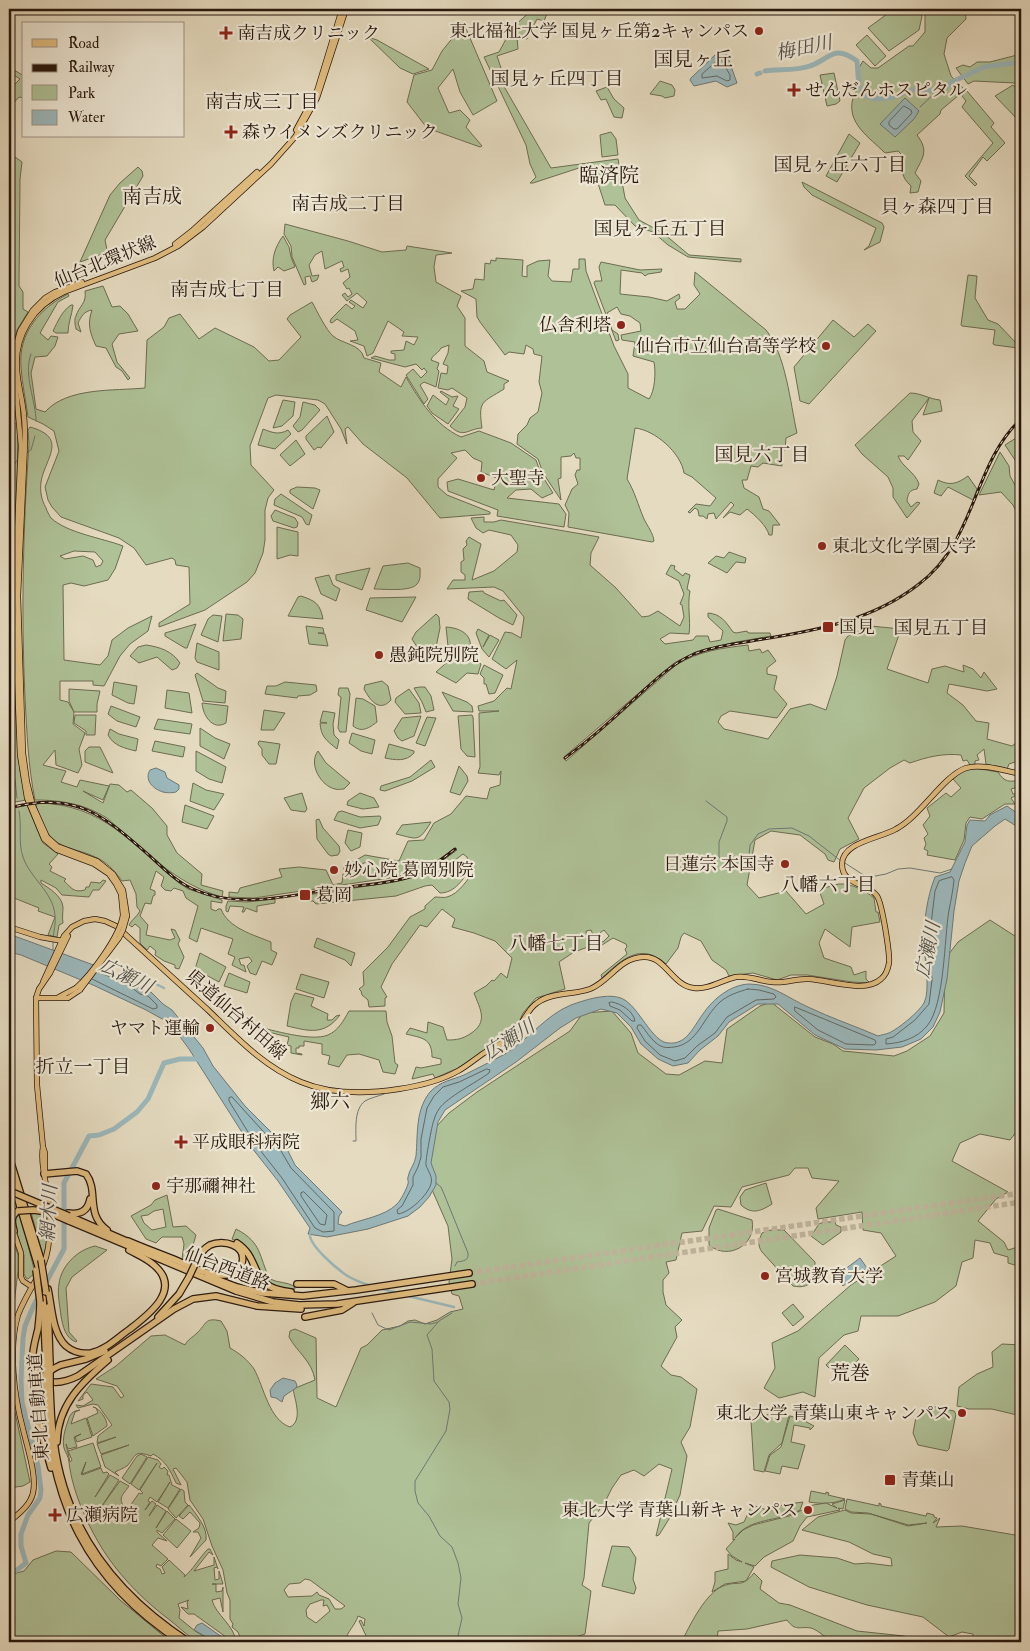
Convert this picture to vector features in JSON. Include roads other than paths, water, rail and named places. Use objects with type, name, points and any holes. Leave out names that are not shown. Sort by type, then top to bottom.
[{"type":"highway","points":[[9,1156],[38,1265],[44,1295],[56,1329],[61,1340],[68,1348],[78,1352],[89,1353],[104,1347],[168,1302],[187,1277]]},
{"type":"highway","points":[[9,1170],[31,1239],[32,1252],[38,1265],[44,1295],[32,1360],[37,1372],[44,1379],[55,1382],[72,1379],[182,1304],[204,1296],[216,1296],[257,1306],[288,1309],[337,1304]]},
{"type":"highway","points":[[44,1174],[82,1171],[89,1178],[94,1212],[100,1224],[110,1232],[148,1250],[204,1271],[221,1275],[235,1273],[240,1268],[243,1258],[241,1252],[236,1247],[228,1243],[219,1243],[207,1247],[194,1262]]},
{"type":"highway","points":[[9,1213],[36,1210],[67,1217],[82,1212],[90,1203],[87,1180],[82,1174],[74,1172]]},
{"type":"highway","points":[[11,1194],[67,1217]]},
{"type":"highway","points":[[11,1194],[67,1217],[134,1252],[159,1269],[163,1279],[163,1295],[156,1306],[142,1319]]},
{"type":"highway","points":[[14,1231],[12,1218],[18,1211]]},
{"type":"highway","name":"仙台西道路","points":[[67,1217],[223,1282],[262,1293],[303,1296],[379,1287],[469,1273]]},
{"type":"highway","name":"仙台西道路","points":[[67,1217],[248,1296],[287,1304],[312,1306],[357,1302],[472,1284]]},
{"type":"highway","points":[[148,1327],[173,1301],[203,1246],[215,1240],[225,1239],[238,1244],[244,1249],[259,1277],[272,1288],[288,1292],[309,1293],[356,1289]]},
{"type":"highway","points":[[297,1284],[334,1284],[346,1290]]},
{"type":"highway","name":"東北自動車道","points":[[44,1295],[48,1365],[48,1429],[58,1483],[68,1512],[87,1549],[112,1584],[140,1612],[181,1642]]},
{"type":"highway","points":[[306,1317],[342,1310],[357,1302]]},
{"type":"highway","points":[[68,1512],[55,1481],[47,1454],[37,1404],[38,1388],[48,1372],[61,1365],[98,1354],[109,1348],[120,1336]]},
{"type":"highway","points":[[78,1522],[62,1472],[58,1452],[57,1435],[60,1418],[67,1402],[77,1389],[126,1343]]},
{"type":"highway","name":"東北自動車道","points":[[48,1388],[56,1455],[62,1482],[78,1522],[100,1561],[125,1592],[153,1617],[189,1642]]},
{"type":"main road","name":"仙台北環状線","points":[[36,998],[68,998],[78,989],[119,938],[123,930],[125,896],[116,877],[101,864],[61,849],[50,841],[38,820],[28,789],[23,753],[18,608],[24,416],[16,360],[20,339],[30,320],[44,304],[56,296],[155,258],[186,241],[271,164],[295,136],[318,98],[344,9]]},
{"type":"main road","name":"県道仙台村田線","points":[[9,1522],[27,1505],[33,1492],[34,1481],[14,1388],[14,1342],[17,1321],[23,1304],[45,1261],[50,1243],[44,1174],[46,1168],[37,1085],[36,998],[63,942],[78,924],[98,919],[116,926],[251,1050],[284,1074],[323,1089],[345,1092],[377,1092],[424,1084],[459,1071],[512,1036],[531,1008],[539,1001],[591,989],[621,965],[639,957],[649,957],[658,962],[678,982],[693,988],[703,988],[728,979],[744,976],[774,983],[809,979],[856,986],[873,985],[885,974],[889,961],[879,901],[872,891],[850,880],[842,867],[846,853],[857,844],[895,830],[905,824],[951,778],[963,769],[976,767],[1021,774]]},
{"type":"main road","points":[[9,927],[63,942]]},
{"type":"main road","points":[[9,1219],[20,1253],[20,1277],[32,1287]]},
{"type":"water","points":[[726,52],[737,83],[727,87],[716,81],[694,86],[690,80],[691,78],[715,55]]},
{"type":"water","points":[[905,98],[919,111],[914,119],[895,137],[880,124]]},
{"type":"water","points":[[156,768],[165,772],[167,778],[179,785],[179,789],[176,792],[163,792],[150,784],[148,774],[150,770]]},
{"type":"water","name":"広瀬川","points":[[1007,806],[1021,816],[1021,829],[1005,819],[972,846],[959,881],[947,979],[940,1012],[933,1027],[921,1039],[902,1047],[876,1050],[845,1049],[815,1035],[778,1004],[758,1004],[729,1022],[718,1036],[700,1050],[688,1063],[673,1066],[658,1059],[641,1044],[631,1027],[617,1013],[601,1009],[576,1018],[560,1028],[516,1062],[445,1110],[438,1122],[431,1163],[436,1176],[436,1185],[420,1207],[408,1216],[368,1229],[327,1237],[308,1234],[310,1228],[278,1181],[252,1148],[189,1049],[164,1020],[93,985],[21,955],[9,952],[9,934],[129,978],[142,990],[151,992],[172,1010],[203,1048],[213,1066],[245,1106],[286,1147],[295,1165],[342,1212],[339,1216],[338,1224],[345,1226],[386,1212],[400,1200],[407,1186],[409,1174],[416,1156],[417,1131],[422,1106],[431,1091],[443,1083],[464,1075],[505,1054],[553,1015],[571,1005],[590,999],[611,996],[623,999],[635,1009],[656,1037],[668,1043],[675,1043],[689,1034],[707,1008],[717,998],[735,987],[749,984],[773,989],[817,1011],[878,1036],[893,1031],[918,1011],[926,997],[925,925],[928,901],[935,877],[950,872],[965,842],[967,825],[970,820],[985,821],[990,815]]},
{"type":"water","points":[[860,1258],[867,1268],[843,1286],[836,1276]]},
{"type":"water","points":[[283,1378],[295,1381],[297,1385],[296,1388],[284,1396],[282,1402],[271,1397],[270,1390],[275,1383]]},
{"type":"water","points":[[202,1623],[229,1642],[215,1642],[194,1630],[197,1625]]},
{"type":"waterway","name":"梅田川","points":[[765,71],[805,68],[832,54],[842,53],[857,61],[859,87],[866,96],[875,99],[894,97],[915,89],[937,91],[984,67],[1021,62]]},
{"type":"waterway","points":[[920,107],[937,91]]},
{"type":"waterway","points":[[31,354],[28,371],[36,421]]},
{"type":"waterway","points":[[25,454],[31,450],[35,436]]},
{"type":"waterway","points":[[9,493],[11,469],[18,459]]},
{"type":"waterway","points":[[12,774],[15,779],[17,798]]},
{"type":"waterway","points":[[706,801],[727,817],[719,842],[719,857],[722,861],[739,863],[749,855],[750,845],[758,834],[769,829],[792,828],[809,836],[841,861]]},
{"type":"waterway","points":[[19,811],[23,857],[26,865],[46,892],[53,907],[55,915],[53,938]]},
{"type":"waterway","points":[[845,863],[865,876],[870,877],[886,874],[898,869],[910,868],[940,873],[952,869]]},
{"type":"waterway","points":[[53,942],[53,950]]},
{"type":"waterway","points":[[135,983],[152,982],[164,988]]},
{"type":"waterway","name":"網木川","points":[[9,1572],[17,1570],[26,1563],[21,1546],[21,1534],[28,1515],[40,1498],[38,1466],[22,1402],[23,1338],[25,1326],[33,1307],[64,1249],[64,1183],[89,1136],[99,1135],[114,1129],[137,1112],[148,1099],[164,1063],[180,1059],[202,1059]]},
{"type":"waterway","points":[[353,1141],[356,1141],[356,1120],[361,1105],[367,1100],[384,1094]]},
{"type":"waterway","points":[[436,1183],[441,1187],[468,1253],[467,1259],[457,1262],[455,1266]]},
{"type":"waterway","points":[[310,1235],[314,1245],[336,1267],[346,1275],[371,1286]]},
{"type":"waterway","points":[[379,1288],[398,1293]]},
{"type":"waterway","points":[[408,1296],[454,1307]]},
{"type":"waterway","points":[[372,1313],[378,1325],[389,1330],[410,1322],[431,1324],[438,1322]]},
{"type":"waterway","points":[[452,1313],[439,1321],[427,1335],[432,1349],[434,1381],[449,1402],[450,1409],[446,1431],[415,1481],[415,1491],[418,1503],[429,1516],[440,1536],[452,1547],[458,1563],[461,1578],[458,1604],[462,1618],[458,1636],[460,1642]]},
{"type":"tunnel","points":[[469,1273],[1021,1193]]},
{"type":"tunnel","points":[[472,1284],[1021,1202]]},
{"type":"railway","points":[[565,758],[599,731],[661,675],[685,658],[717,647],[800,633],[862,616],[901,597],[919,584],[938,566],[953,546],[993,458],[1005,437],[1021,419]]},
{"type":"railway","points":[[9,808],[32,803],[53,802],[87,810],[118,829],[182,883],[193,889],[228,899],[247,900],[284,897],[398,880],[413,876],[426,869],[455,849]]},
{"type":"place","name":"東北福祉大学 国見ヶ丘第2キャンパス","points":[[759,31]]},
{"type":"place","name":"南吉成クリニック","points":[[226,33]]},
{"type":"place","name":"せんだんホスピタル","points":[[794,90]]},
{"type":"place","name":"森ウイメンズクリニック","points":[[231,132]]},
{"type":"place","name":"仏舎利塔","points":[[621,325]]},
{"type":"place","name":"仙台市立仙台高等学校","points":[[826,346]]},
{"type":"place","name":"大聖寺","points":[[481,478]]},
{"type":"place","name":"東北文化学園大学","points":[[822,546]]},
{"type":"place","name":"国見","points":[[828,627]]},
{"type":"place","name":"愚鈍院別院","points":[[379,655]]},
{"type":"place","name":"日蓮宗 本国寺","points":[[785,864]]},
{"type":"place","name":"妙心院 葛岡別院","points":[[334,870]]},
{"type":"place","name":"葛岡","points":[[305,895]]},
{"type":"place","name":"ヤマト運輸","points":[[210,1028]]},
{"type":"place","name":"平成眼科病院","points":[[181,1142]]},
{"type":"place","name":"宇那禰神社","points":[[156,1186]]},
{"type":"place","name":"宮城教育大学","points":[[765,1276]]},
{"type":"place","name":"東北大学 青葉山東キャンパス","points":[[962,1413]]},
{"type":"place","name":"青葉山","points":[[890,1480]]},
{"type":"place","name":"東北大学 青葉山新キャンパス","points":[[808,1510]]},
{"type":"place","name":"広瀬病院","points":[[55,1515]]},
{"type":"district","name":"国見ヶ丘","points":[[693,59]]},
{"type":"district","name":"国見ヶ丘四丁目","points":[[557,79]]},
{"type":"district","name":"南吉成三丁目","points":[[262,102]]},
{"type":"district","name":"国見ヶ丘六丁目","points":[[840,165]]},
{"type":"district","name":"臨済院","points":[[609,175]]},
{"type":"district","name":"南吉成","points":[[152,196]]},
{"type":"district","name":"南吉成二丁目","points":[[348,204]]},
{"type":"district","name":"貝ヶ森四丁目","points":[[937,207]]},
{"type":"district","name":"国見ヶ丘五丁目","points":[[660,229]]},
{"type":"district","name":"南吉成七丁目","points":[[227,290]]},
{"type":"district","name":"国見六丁目","points":[[762,455]]},
{"type":"district","name":"国見五丁目","points":[[941,628]]},
{"type":"district","name":"八幡六丁目","points":[[828,885]]},
{"type":"district","name":"八幡七丁目","points":[[556,944]]},
{"type":"district","name":"折立一丁目","points":[[83,1067]]},
{"type":"district","name":"郷六","points":[[330,1101]]},
{"type":"district","name":"荒巻","points":[[850,1373]]}]
